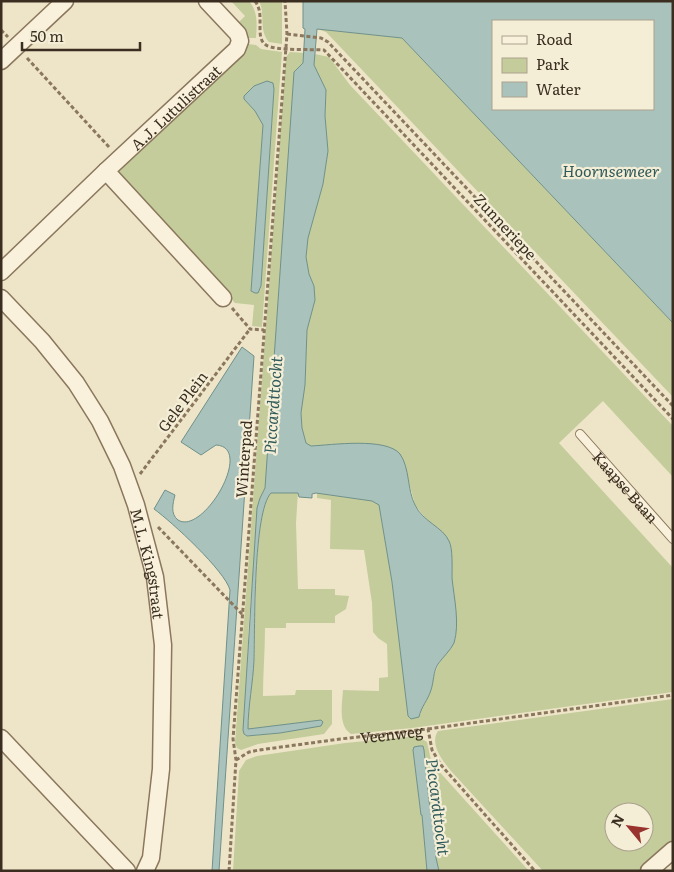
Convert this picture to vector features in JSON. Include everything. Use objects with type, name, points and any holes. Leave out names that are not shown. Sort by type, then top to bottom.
[{"type":"street","points":[[1,61],[65,1]]},
{"type":"street","name":"A.J. Lutulistraat","points":[[1,272],[237,49],[240,41],[238,34],[207,1]]},
{"type":"street","points":[[106,171],[224,298]]},
{"type":"street","name":"M.L. Kingstraat","points":[[1,298],[42,341],[76,383],[100,421],[131,487],[155,577],[163,645],[161,769],[151,858],[145,871]]},
{"type":"street","points":[[1,738],[127,871]]},
{"type":"street","points":[[649,871],[673,850]]},
{"type":"lane","name":"Kaapse Baan","points":[[580,434],[673,539]]},
{"type":"path","points":[[255,1],[260,12],[260,33],[263,42],[269,46],[285,48]]},
{"type":"path","name":"Winterpad","points":[[229,871],[236,760],[233,739],[287,34],[285,1]]},
{"type":"path","points":[[1,30],[120,158]]},
{"type":"path","points":[[287,34],[321,38],[328,42],[673,406]]},
{"type":"path","name":"Zunneriepe","points":[[285,48],[324,50],[673,418]]},
{"type":"path","points":[[224,298],[250,329],[264,330]]},
{"type":"path","name":"Gele Plein","points":[[131,487],[250,329]]},
{"type":"path","points":[[156,525],[242,614]]},
{"type":"path","points":[[428,729],[673,695]]},
{"type":"path","name":"Veenweg","points":[[236,760],[249,752],[259,750],[340,738],[428,729],[432,750],[441,765],[535,871]]},
{"type":"green space","points":[[231,1],[249,1],[252,5],[256,18],[256,38],[248,38],[237,24],[245,16]]},
{"type":"green space","points":[[259,1],[282,1],[282,44],[269,42],[266,37]]},
{"type":"green space","points":[[317,29],[402,38],[673,323],[673,397],[326,32]]},
{"type":"green space","points":[[248,44],[256,45],[261,49],[282,52],[262,327],[252,326],[254,305],[235,303],[113,173],[245,50]],"holes":[[[273,83],[261,287],[260,290],[251,291],[263,125],[255,111],[244,99],[244,96]]]},
{"type":"green space","points":[[290,52],[304,53],[265,489],[260,498],[249,621],[244,735],[280,733],[322,721],[248,729],[254,660],[258,546],[265,504],[271,493],[298,492],[296,523],[298,589],[335,589],[335,595],[349,596],[346,609],[335,616],[335,623],[286,623],[286,628],[265,628],[263,696],[295,695],[296,690],[332,690],[332,724],[324,734],[258,744],[241,750],[237,748],[235,742],[286,57]]},
{"type":"green space","points":[[315,54],[329,57],[350,85],[673,426],[673,477],[603,401],[559,443],[673,568],[673,692],[412,728],[351,734],[344,726],[342,720],[343,690],[379,691],[379,678],[388,677],[387,644],[373,632],[372,603],[364,550],[330,549],[331,500],[317,498],[317,493],[373,501],[379,505],[392,582],[408,716],[411,719],[420,715],[421,708],[432,688],[432,681],[438,665],[453,643],[440,530],[431,525],[415,505],[404,464],[399,454],[389,447],[311,446],[306,443],[302,428],[301,413],[305,385],[307,330],[315,300],[314,286],[309,274],[306,257],[308,238],[323,184],[328,151],[325,116],[326,90],[314,65]]},
{"type":"green space","points":[[673,699],[673,840],[638,871],[543,871],[451,771],[438,752],[435,741],[438,731]]},
{"type":"green space","points":[[417,736],[427,742],[431,760],[436,768],[529,871],[439,871],[424,750],[413,750],[427,871],[233,871],[239,771],[246,760],[257,756],[345,743]]},
{"type":"water","points":[[303,1],[673,1],[673,323],[402,38],[317,29],[314,65],[326,90],[325,116],[328,151],[323,184],[308,238],[306,257],[309,274],[314,286],[315,300],[307,330],[305,385],[301,413],[302,428],[306,443],[311,446],[358,443],[383,445],[400,454],[415,505],[423,516],[446,536],[450,544],[457,619],[456,635],[454,643],[436,667],[431,690],[419,717],[411,719],[408,716],[392,582],[379,505],[372,501],[316,493],[312,494],[312,498],[299,497],[298,493],[271,493],[265,504],[258,546],[254,660],[248,729],[321,720],[323,722],[321,726],[247,736],[243,730],[257,508],[265,488],[294,72],[303,63],[305,29],[303,28]]},
{"type":"water","points":[[267,81],[273,83],[274,89],[261,286],[258,293],[255,293],[251,291],[263,125],[255,111],[244,99],[244,96],[254,86]]},
{"type":"water","points":[[242,347],[254,356],[219,871],[212,871],[230,590],[219,571],[209,559],[173,524],[154,509],[165,490],[175,495],[173,508],[175,518],[188,521],[200,515],[211,504],[221,489],[228,474],[230,460],[227,449],[216,445],[201,455],[181,442]]},
{"type":"water","points":[[423,746],[424,750],[439,871],[427,871],[413,750],[414,747]]},
{"type":"water label","name":"Hoornsemeer","points":[[611,170]]},
{"type":"water label","name":"Piccardttocht","points":[[272,405]]},
{"type":"water label","name":"Piccardttocht","points":[[439,807]]}]
